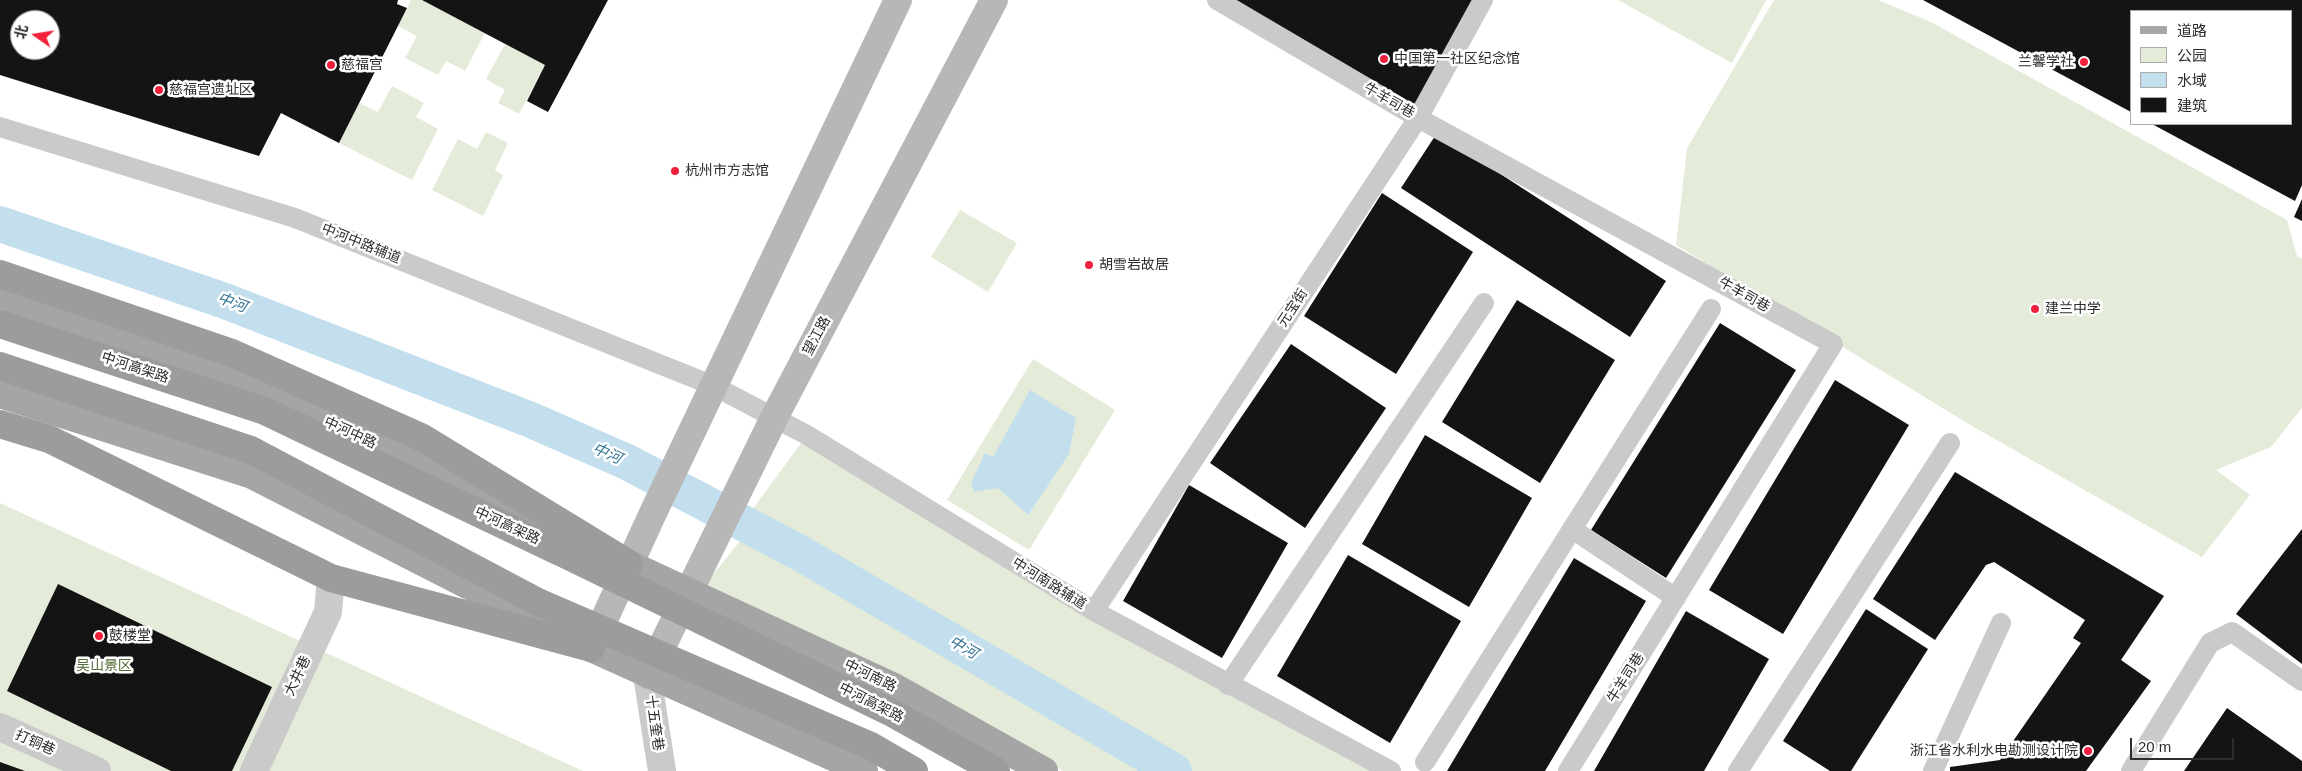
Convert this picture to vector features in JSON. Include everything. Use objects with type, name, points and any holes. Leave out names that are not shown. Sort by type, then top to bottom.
[{"type":"highway","points":[[0,274],[232,352],[421,438],[629,564]]},
{"type":"highway","name":"中河高架路","points":[[0,324],[265,411],[693,614],[894,714],[996,771]]},
{"type":"highway","points":[[0,366],[251,450],[538,602],[871,746],[914,771]]},
{"type":"highway","points":[[0,424],[49,439],[331,578],[591,648]]},
{"type":"main road","points":[[591,648],[653,513],[898,0]]},
{"type":"main road","name":"望江路","points":[[647,675],[775,416],[994,0]]},
{"type":"main road","name":"中河中路","points":[[0,301],[257,389],[690,591]]},
{"type":"main road","points":[[0,394],[252,475],[591,648],[647,675],[864,771]]},
{"type":"main road","name":"中河南路","points":[[690,591],[894,687],[1044,771]]},
{"type":"street","name":"大井巷","points":[[254,771],[328,612],[331,578]]},
{"type":"street","name":"十五奎巷","points":[[647,675],[662,771]]},
{"type":"street","name":"打铜巷","points":[[0,727],[97,771]]},
{"type":"lane","name":"牛羊司巷","points":[[1217,0],[1418,118],[1833,344],[1568,771]]},
{"type":"lane","name":"元宝街","points":[[1094,611],[1418,118],[1483,0]]},
{"type":"lane","name":"中河中路辅道","points":[[0,127],[295,218],[714,386]]},
{"type":"lane","points":[[1228,685],[1484,303]]},
{"type":"lane","points":[[1425,762],[1711,309]]},
{"type":"lane","name":"中河南路辅道","points":[[714,386],[775,416],[1094,611],[1228,685],[1391,771]]},
{"type":"lane","points":[[1738,771],[1950,443]]},
{"type":"lane","points":[[1572,529],[1676,598]]},
{"type":"lane","points":[[1933,771],[2001,623]]},
{"type":"lane","points":[[2131,771],[2210,643],[2232,632],[2302,681]]},
{"type":"green space","points":[[411,0],[422,0],[485,33],[465,71],[446,61],[438,75],[405,58],[417,36],[398,26]]},
{"type":"green space","points":[[1618,0],[1766,0],[1732,63]]},
{"type":"green space","name":"建兰中学","points":[[1774,0],[1878,0],[1931,22],[2287,220],[2297,256],[2302,259],[2302,408],[2271,447],[2216,470],[2250,495],[2202,557],[1972,426],[1676,245],[1687,148]]},
{"type":"green space","points":[[505,44],[545,65],[519,114],[498,103],[505,90],[486,79]]},
{"type":"green space","points":[[392,86],[424,103],[416,117],[438,129],[412,180],[339,143],[359,103],[378,112]]},
{"type":"green space","points":[[486,132],[508,143],[495,170],[503,175],[483,216],[432,190],[458,139],[477,149]]},
{"type":"green space","points":[[960,210],[1017,243],[988,292],[931,257]]},
{"type":"green space","points":[[1033,359],[1115,410],[1029,550],[947,500]]},
{"type":"green space","points":[[807,435],[1391,771],[1190,771],[749,514]]},
{"type":"green space","name":"吴山景区","points":[[0,503],[583,771],[0,771]]},
{"type":"green space","points":[[744,536],[1147,771],[1063,771],[910,685],[703,587]]},
{"type":"water","points":[[1030,390],[1076,418],[1069,454],[1028,515],[998,488],[974,492],[971,483],[985,453],[993,457]]},
{"type":"building","name":"慈福宫遗址区","points":[[0,0],[398,0],[397,4],[407,8],[339,143],[281,113],[259,156],[0,75]]},
{"type":"building","points":[[422,0],[608,0],[548,112],[527,101],[545,65]]},
{"type":"building","name":"中国第一社区纪念馆","points":[[1217,0],[1483,0],[1418,118]]},
{"type":"building","name":"兰馨学社","points":[[1923,0],[2302,0],[2302,185],[2295,201],[2154,125],[2292,125],[2292,10],[2130,10],[2130,111]]},
{"type":"building","points":[[1437,133],[1666,281],[1630,337],[1401,188]]},
{"type":"building","points":[[1382,193],[1473,252],[1396,374],[1304,316]]},
{"type":"building","points":[[2302,199],[2302,221],[2294,217]]},
{"type":"building","points":[[1517,300],[1615,360],[1540,483],[1442,422]]},
{"type":"building","points":[[1720,323],[1796,370],[1666,578],[1591,530]]},
{"type":"building","points":[[1291,344],[1386,408],[1305,528],[1210,463]]},
{"type":"building","points":[[1835,380],[1909,425],[1783,634],[1709,590]]},
{"type":"building","points":[[1425,435],[1532,498],[1469,607],[1362,544]]},
{"type":"building","points":[[1955,472],[2164,596],[2121,660],[2151,681],[2086,771],[1950,771],[1950,767],[2000,760],[2081,643],[2073,638],[2085,620],[1994,562],[1986,565],[1935,640],[1873,599]]},
{"type":"building","points":[[1189,485],[1288,543],[1222,658],[1123,601]]},
{"type":"building","points":[[2302,529],[2302,664],[2236,614]]},
{"type":"building","points":[[1348,555],[1461,621],[1390,743],[1277,676]]},
{"type":"building","points":[[1574,558],[1646,601],[1545,771],[1447,771]]},
{"type":"building","name":"鼓楼堂","points":[[58,584],[272,687],[232,771],[171,771],[7,691]]},
{"type":"building","points":[[1866,609],[1928,649],[1851,771],[1830,771],[1783,741]]},
{"type":"building","points":[[1686,611],[1769,659],[1704,771],[1594,771]]},
{"type":"building","points":[[2227,708],[2302,761],[2302,771],[2184,771]]},
{"type":"building","points":[[0,762],[25,771],[0,771]]},
{"type":"waterway","name":"中河","points":[[0,224],[225,301],[531,420],[627,462],[800,553],[1174,771]]},
{"type":"place","name":"中国第一社区纪念馆","points":[[1384,59]]},
{"type":"place","name":"兰馨学社","points":[[2084,62]]},
{"type":"place","name":"慈福宫","points":[[331,65]]},
{"type":"place","name":"慈福宫遗址区","points":[[159,90]]},
{"type":"place","name":"杭州市方志馆","points":[[675,171]]},
{"type":"place","name":"胡雪岩故居","points":[[1089,265]]},
{"type":"place","name":"建兰中学","points":[[2035,309]]},
{"type":"place","name":"鼓楼堂","points":[[99,636]]},
{"type":"place","name":"浙江省水利水电勘测设计院","points":[[2088,751]]}]
